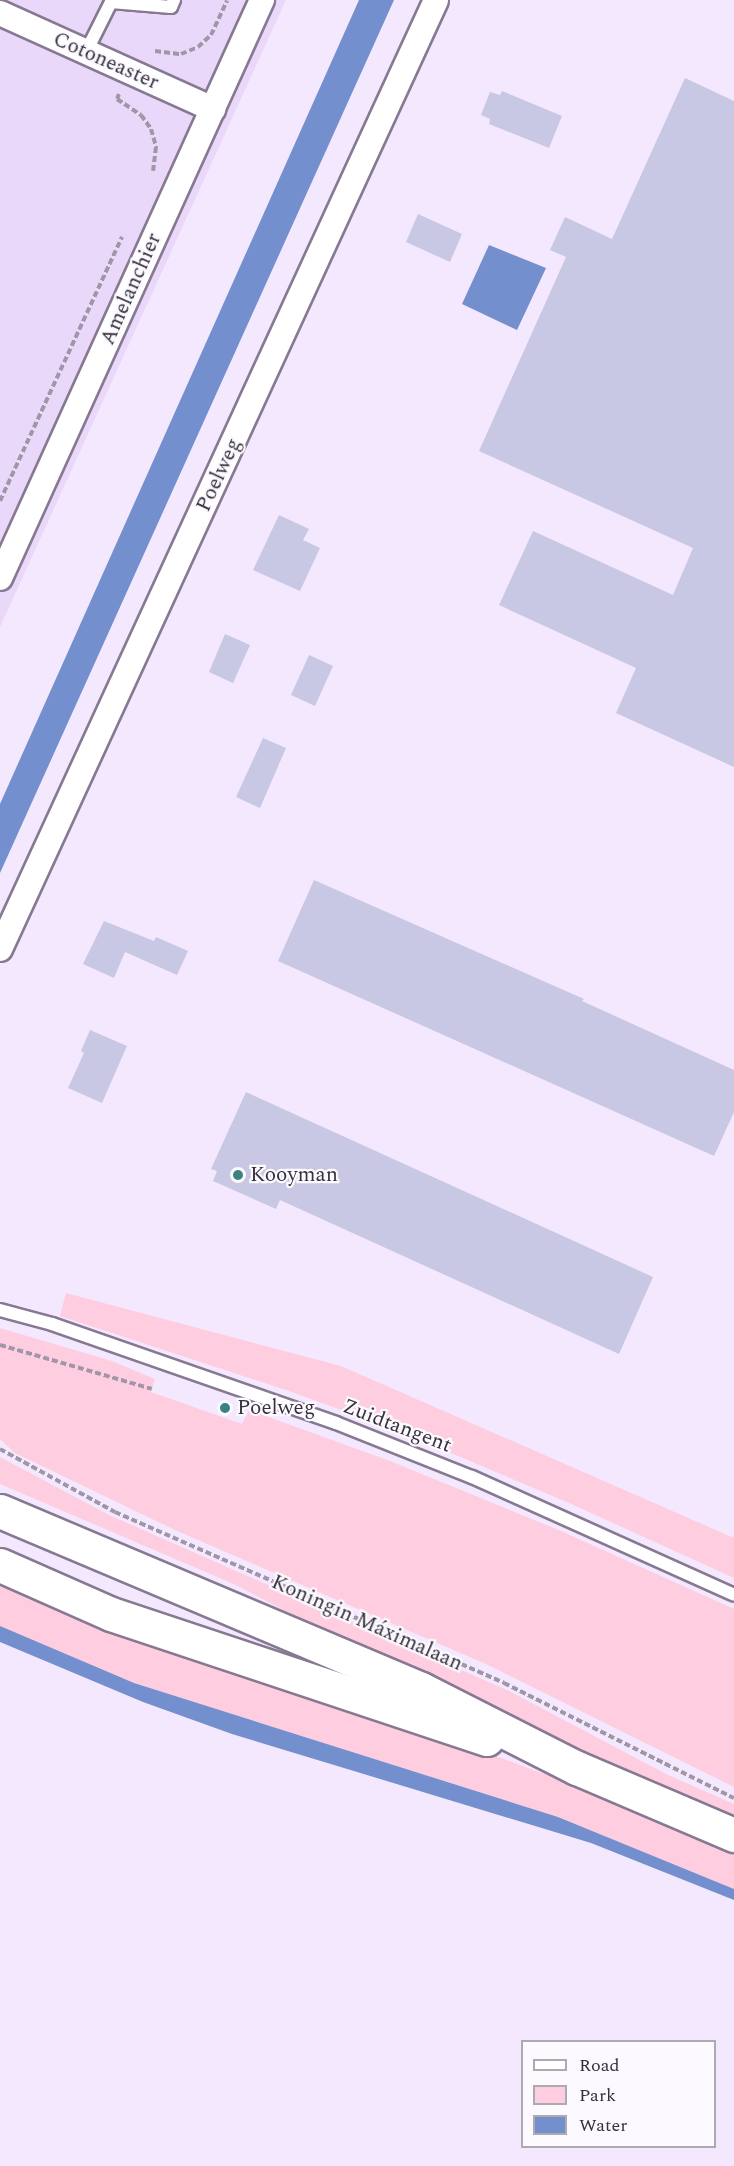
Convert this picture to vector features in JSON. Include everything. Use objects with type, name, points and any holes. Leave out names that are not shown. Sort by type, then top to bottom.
[{"type":"main road","name":"Koningin Máximalaan","points":[[0,1511],[421,1689],[577,1768],[734,1835]]},
{"type":"main road","name":"Koningin Máximalaan","points":[[0,1565],[111,1614],[413,1717],[577,1768]]},
{"type":"street","name":"Amelanchier","points":[[0,578],[262,0]]},
{"type":"street","name":"Poelweg","points":[[0,949],[436,0]]},
{"type":"street","name":"Cotoneaster","points":[[0,13],[213,109]]},
{"type":"lane","points":[[86,52],[111,2],[171,7],[174,0]]},
{"type":"lane","name":"Zuidtangent","points":[[0,1310],[52,1324],[336,1423],[472,1477],[734,1595]]},
{"type":"path","points":[[149,179],[154,168],[156,147],[151,129],[141,115],[117,99],[141,48],[181,54],[198,47],[211,35],[227,0]]},
{"type":"path","points":[[0,501],[124,233]]},
{"type":"path","points":[[0,1345],[152,1389]]},
{"type":"path","name":"Koningin Máximalaan","points":[[0,1449],[115,1512],[504,1683],[734,1798]]},
{"type":"shaded area","points":[[0,0],[286,0],[0,627]]},
{"type":"green space","points":[[66,1293],[341,1366],[734,1538],[734,1578],[569,1503],[399,1431],[289,1391],[60,1316]]},
{"type":"green space","points":[[0,1328],[112,1361],[155,1379],[151,1392],[242,1424],[249,1410],[390,1461],[561,1531],[734,1609],[734,1787],[486,1664],[177,1531],[15,1453],[0,1439]]},
{"type":"green space","points":[[0,1457],[109,1515],[509,1691],[668,1775],[734,1804],[734,1816],[387,1665],[236,1585],[0,1484]]},
{"type":"green space","points":[[0,1572],[598,1794],[734,1852],[734,1889],[558,1817],[134,1683],[8,1630],[0,1626]]},
{"type":"water","points":[[359,0],[394,0],[0,873],[0,804]]},
{"type":"water","points":[[489,245],[546,268],[517,330],[462,304]]},
{"type":"water","points":[[0,1626],[134,1683],[558,1817],[734,1889],[734,1900],[591,1843],[232,1734],[143,1702],[0,1642]]},
{"type":"building","points":[[685,78],[734,101],[734,767],[616,713],[636,668],[499,605],[533,531],[673,595],[693,548],[479,451],[566,257],[550,250],[565,217],[612,239]]},
{"type":"building","points":[[502,91],[562,116],[549,148],[489,124],[490,119],[481,115],[490,92],[500,95]]},
{"type":"building","points":[[418,214],[462,234],[450,262],[406,242]]},
{"type":"building","points":[[279,515],[309,529],[303,540],[320,548],[300,591],[253,570]]},
{"type":"building","points":[[225,634],[250,645],[233,683],[209,672]]},
{"type":"building","points":[[309,655],[333,666],[315,706],[291,695]]},
{"type":"building","points":[[263,738],[286,748],[260,808],[236,797]]},
{"type":"building","points":[[314,880],[584,999],[582,1001],[734,1070],[734,1112],[714,1156],[278,961]]},
{"type":"building","points":[[104,921],[154,941],[156,937],[188,951],[177,975],[125,952],[114,978],[83,964]]},
{"type":"building","points":[[90,1030],[127,1046],[102,1103],[68,1088],[84,1053],[81,1051]]},
{"type":"building","points":[[246,1092],[653,1277],[619,1354],[280,1200],[276,1209],[213,1181],[217,1171],[211,1169]]},
{"type":"place","name":"Kooyman","points":[[238,1175]]},
{"type":"place","name":"Poelweg","points":[[225,1408]]}]
